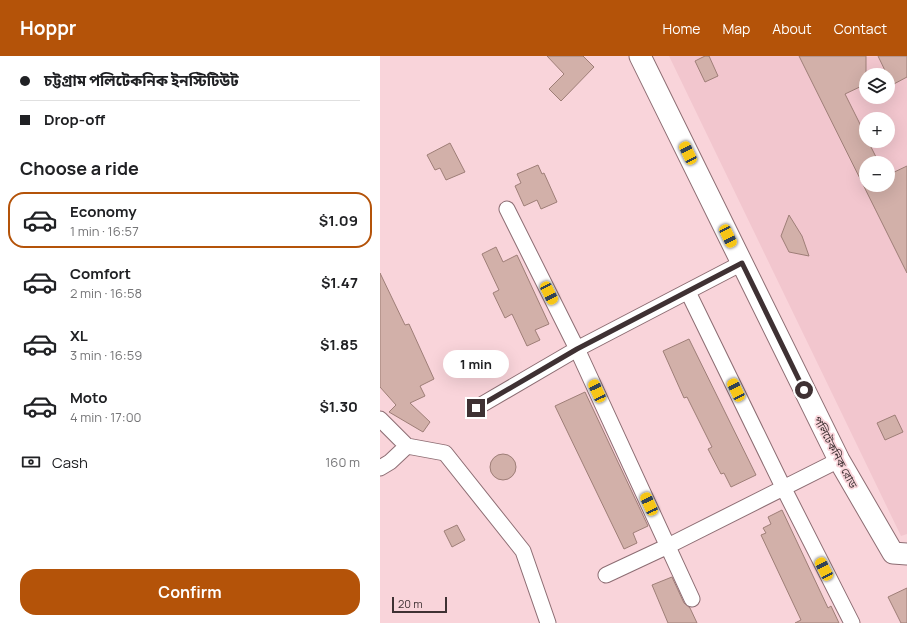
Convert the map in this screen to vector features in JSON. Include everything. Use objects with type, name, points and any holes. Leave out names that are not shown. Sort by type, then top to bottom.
[{"type":"main road","name":"পলিটেকনিক রোড","points":[[640,56],[839,460],[893,553],[907,554]]},
{"type":"street","points":[[507,209],[577,349],[692,599]]},
{"type":"street","points":[[476,408],[577,349],[742,263]]},
{"type":"street","points":[[688,292],[783,487],[852,623]]},
{"type":"street","points":[[380,419],[407,446],[445,453],[523,551],[548,623]]},
{"type":"street","points":[[380,468],[390,462],[407,446]]},
{"type":"street","points":[[606,575],[668,546],[839,460]]},
{"type":"shaded area","points":[[669,56],[907,56],[907,534],[901,536]]},
{"type":"building","points":[[547,56],[583,56],[594,67],[561,101],[549,89],[564,74]]},
{"type":"building","points":[[705,56],[709,56],[718,76],[705,82],[695,61]]},
{"type":"building","points":[[799,56],[866,56],[866,68],[859,68],[859,87],[845,94],[859,122],[859,148],[872,148],[876,156],[859,156],[859,177]]},
{"type":"building","points":[[878,56],[907,56],[907,77],[895,83],[895,68],[884,68]]},
{"type":"building","points":[[450,143],[465,172],[446,180],[440,168],[435,170],[427,155]]},
{"type":"building","points":[[538,165],[542,174],[544,173],[557,202],[541,209],[537,200],[524,206],[515,186],[521,183],[517,174]]},
{"type":"building","points":[[907,166],[907,273],[867,192],[895,192],[895,172]]},
{"type":"building","points":[[789,215],[802,236],[809,256],[789,252],[781,236]]},
{"type":"building","points":[[496,247],[503,262],[517,255],[549,324],[535,330],[540,340],[527,346],[512,314],[505,318],[493,293],[499,290],[482,254]]},
{"type":"building","points":[[380,273],[405,325],[409,324],[434,379],[420,386],[425,396],[410,403],[430,422],[423,432],[389,412],[396,405],[380,387]]},
{"type":"building","points":[[689,339],[756,475],[731,487],[724,473],[721,474],[708,449],[712,447],[687,397],[684,398],[663,351]]},
{"type":"building","points":[[585,392],[648,526],[633,533],[637,543],[624,549],[555,406]]},
{"type":"building","points":[[895,415],[903,432],[885,440],[877,423]]},
{"type":"building","points":[[503,454],[512,458],[516,467],[512,476],[503,480],[494,476],[490,467],[494,458]]},
{"type":"building","points":[[782,510],[828,608],[831,606],[839,623],[795,623],[801,620],[761,535],[766,533],[763,528],[771,524],[768,517]]},
{"type":"building","points":[[457,525],[465,540],[452,547],[444,531]]},
{"type":"building","points":[[672,577],[684,603],[690,608],[697,623],[668,623],[652,585]]},
{"type":"building","points":[[907,588],[907,623],[901,623],[888,597]]},
{"type":"route","points":[[476,408],[577,349],[742,263],[804,390]]}]
